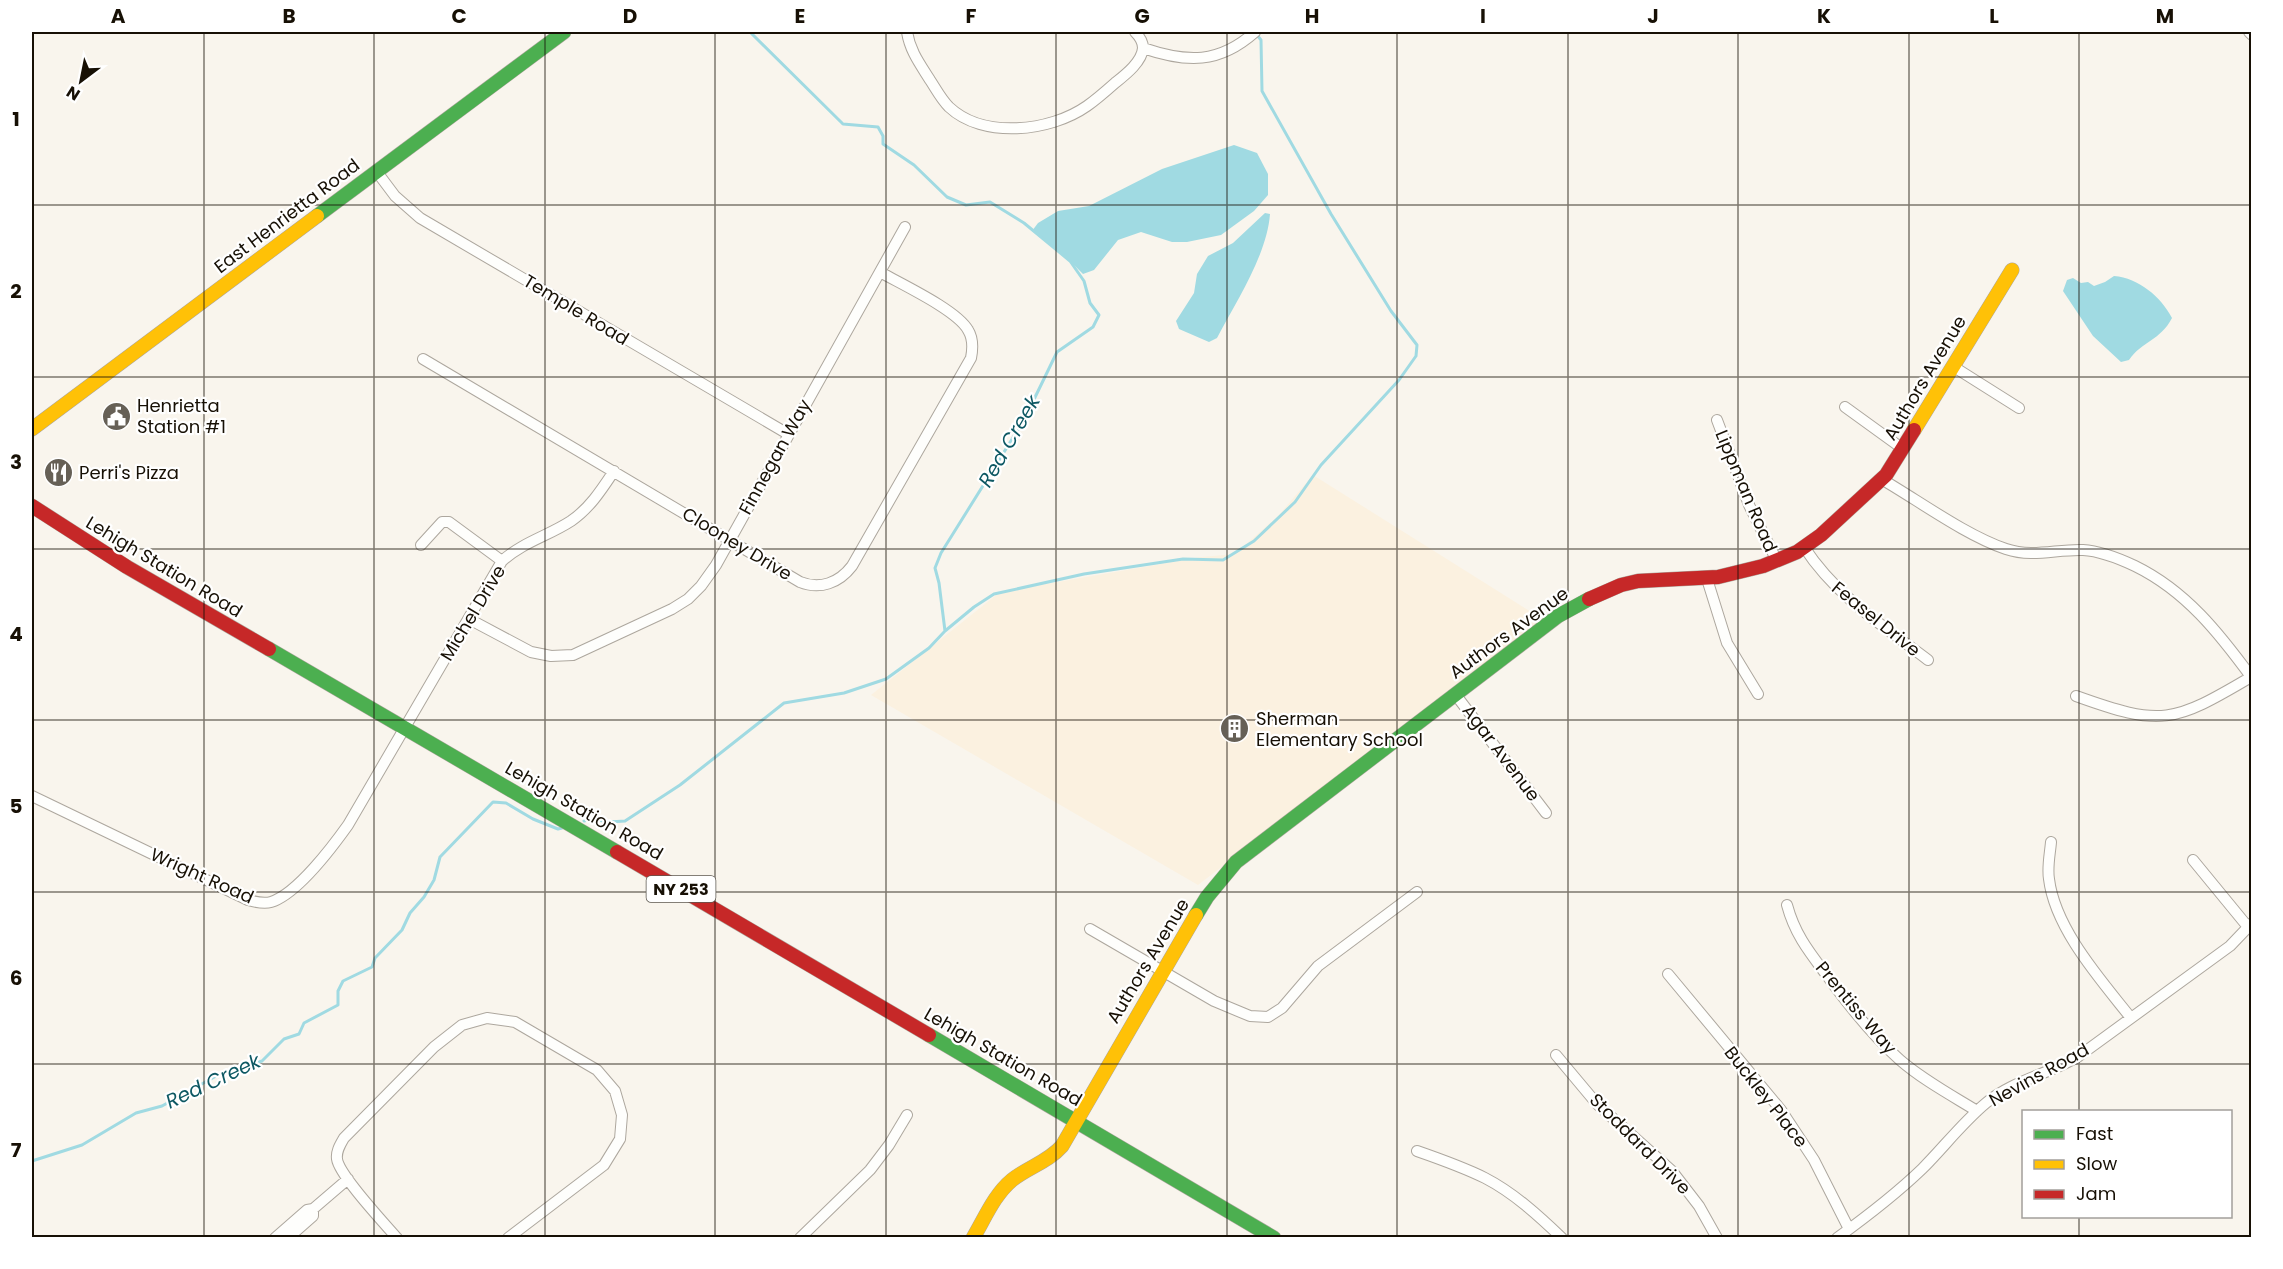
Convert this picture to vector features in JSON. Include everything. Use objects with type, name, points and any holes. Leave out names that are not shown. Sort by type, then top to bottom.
[{"type":"main road","name":"East Henrietta Road","points":[[32,429],[564,32]]},
{"type":"main road","name":"Authors Avenue","points":[[973,1238],[1005,1186],[1021,1173],[1046,1161],[1057,1152],[1207,897],[1236,862],[1558,616],[1605,590],[1638,582],[1707,579],[1743,572],[1777,561],[1804,547],[1837,522],[1883,480],[1954,368],[2012,270]]},
{"type":"main road","name":"Lehigh Station Road","points":[[32,506],[97,549],[1076,1119],[1274,1238]]},
{"type":"street","points":[[907,32],[913,54],[948,106],[968,120],[1001,128],[1024,127],[1068,117],[1086,106],[1126,73],[1140,56],[1143,48],[1142,42],[1135,32]]},
{"type":"street","points":[[1143,48],[1178,58],[1195,59],[1229,50],[1254,32]]},
{"type":"street","points":[[2249,32],[2252,35]]},
{"type":"street","name":"Temple Road","points":[[377,172],[401,202],[420,218],[788,434]]},
{"type":"street","name":"Finnegan Way","points":[[469,619],[531,652],[551,656],[573,655],[688,599],[711,572],[905,227]]},
{"type":"street","name":"Clooney Drive","points":[[423,359],[729,541],[806,584],[820,586],[840,578],[852,566],[969,363],[972,344],[968,330],[963,323],[947,311],[880,272]]},
{"type":"street","points":[[1954,368],[2019,408]]},
{"type":"street","points":[[1845,407],[1903,449]]},
{"type":"street","name":"Lippman Road","points":[[1716,420],[1749,505],[1777,561]]},
{"type":"street","name":"Michel Drive","points":[[405,728],[502,561],[515,549],[570,522],[597,495],[614,471]]},
{"type":"street","points":[[1883,480],[1968,531],[2007,550],[2026,554],[2082,550],[2102,552],[2145,571],[2183,597],[2199,612],[2251,677],[2207,702],[2188,711],[2169,716],[2131,714],[2076,696]]},
{"type":"street","points":[[421,545],[442,522],[449,522],[502,561]]},
{"type":"street","name":"Feasel Drive","points":[[1804,547],[1838,591],[1928,660]]},
{"type":"street","points":[[1707,579],[1728,643],[1758,694]]},
{"type":"street","name":"Agar Avenue","points":[[1455,694],[1546,813]]},
{"type":"street","name":"Wright Road","points":[[32,796],[248,900],[259,903],[271,902],[293,888],[333,847],[405,728]]},
{"type":"street","points":[[2051,842],[2049,881],[2062,920],[2081,952],[2131,1018]]},
{"type":"street","points":[[2193,860],[2250,925]]},
{"type":"street","points":[[1090,929],[1199,993],[1250,1016],[1268,1017],[1282,1008],[1327,958],[1417,892]]},
{"type":"street","name":"Prentiss Way","points":[[1787,905],[1792,926],[1799,937],[1867,1026],[1917,1074],[1977,1112]]},
{"type":"street","name":"Nevins Road","points":[[1837,1238],[1921,1170],[1977,1112],[2001,1093],[2061,1067],[2230,946],[2250,925]]},
{"type":"street","name":"Buckley Place","points":[[1668,974],[1781,1110],[1814,1160],[1849,1229]]},
{"type":"street","points":[[397,1238],[348,1179],[337,1162],[337,1151],[344,1138],[434,1047],[462,1025],[486,1018],[515,1022],[597,1070],[615,1091],[622,1115],[620,1139],[604,1165],[508,1238]]},
{"type":"street","name":"Stoddard Drive","points":[[1556,1055],[1598,1104],[1672,1171],[1699,1206],[1717,1238]]},
{"type":"street","points":[[800,1238],[870,1170],[885,1152],[907,1115]]},
{"type":"street","points":[[1417,1151],[1488,1179],[1535,1213],[1562,1238]]},
{"type":"street","points":[[275,1238],[348,1179]]},
{"type":"street","points":[[288,1238],[313,1216],[313,1209]]},
{"type":"shaded area","points":[[1313,475],[1544,620],[1198,885],[871,695],[1000,592],[1201,557],[1235,554],[1278,516]]},
{"type":"water","points":[[1234,145],[1257,153],[1268,174],[1268,195],[1254,211],[1221,235],[1187,242],[1172,242],[1141,232],[1118,240],[1094,270],[1083,274],[1064,255],[1032,231],[1038,223],[1058,211],[1089,206],[1162,169]]},
{"type":"water","points":[[1265,213],[1270,214],[1268,230],[1257,262],[1217,338],[1209,342],[1179,329],[1176,321],[1194,293],[1197,274],[1208,256],[1233,243]]},
{"type":"water","points":[[2114,276],[2132,280],[2148,290],[2162,303],[2172,318],[2162,332],[2129,360],[2121,362],[2093,336],[2063,291],[2067,280],[2073,278],[2081,283],[2088,282],[2094,286]]},
{"type":"waterway","name":"Red Creek","points":[[584,821],[592,819],[609,822],[625,821],[680,785],[784,703],[844,693],[886,679],[929,648],[945,631],[935,568],[941,553],[1024,420],[1057,352],[1093,327],[1099,315],[1090,303],[1084,281],[1070,261],[1024,223],[990,202],[966,205],[947,197],[914,165],[883,144],[883,136],[878,127],[843,124],[750,32]]},
{"type":"waterway","points":[[945,631],[994,594],[1084,574],[1183,559],[1223,560],[1254,541],[1295,502],[1321,465],[1399,380],[1416,356],[1417,345],[1391,311],[1331,214],[1262,91],[1261,40],[1257,35]]},
{"type":"waterway","name":"Red Creek","points":[[32,1161],[82,1145],[136,1113],[162,1106],[218,1075],[262,1061],[284,1039],[299,1034],[304,1023],[338,1005],[338,991],[343,981],[372,967],[375,958],[402,930],[410,913],[424,897],[434,880],[440,857],[493,802],[506,803],[533,819],[558,829],[562,828]]},
{"type":"traffic: fast","points":[[317,216],[564,32]]},
{"type":"traffic: fast","points":[[1196,915],[1207,897],[1236,862],[1558,616],[1589,599]]},
{"type":"traffic: fast","points":[[269,649],[617,852]]},
{"type":"traffic: fast","points":[[929,1035],[1274,1238]]},
{"type":"traffic: slow","points":[[32,429],[317,216]]},
{"type":"traffic: slow","points":[[1914,430],[2012,270]]},
{"type":"traffic: slow","points":[[973,1238],[1006,1186],[1018,1175],[1051,1156],[1062,1146],[1196,915]]},
{"type":"traffic: jam","points":[[1589,599],[1621,585],[1638,581],[1718,577],[1763,566],[1797,552],[1821,535],[1886,475],[1914,430]]},
{"type":"traffic: jam","points":[[32,506],[127,567],[269,649]]},
{"type":"traffic: jam","points":[[617,852],[929,1035]]},
{"type":"place","name":"Henrietta Station #1","points":[[116,416]]},
{"type":"place","name":"Perri's Pizza","points":[[58,473]]},
{"type":"place","name":"Sherman Elementary School","points":[[1235,729]]}]
